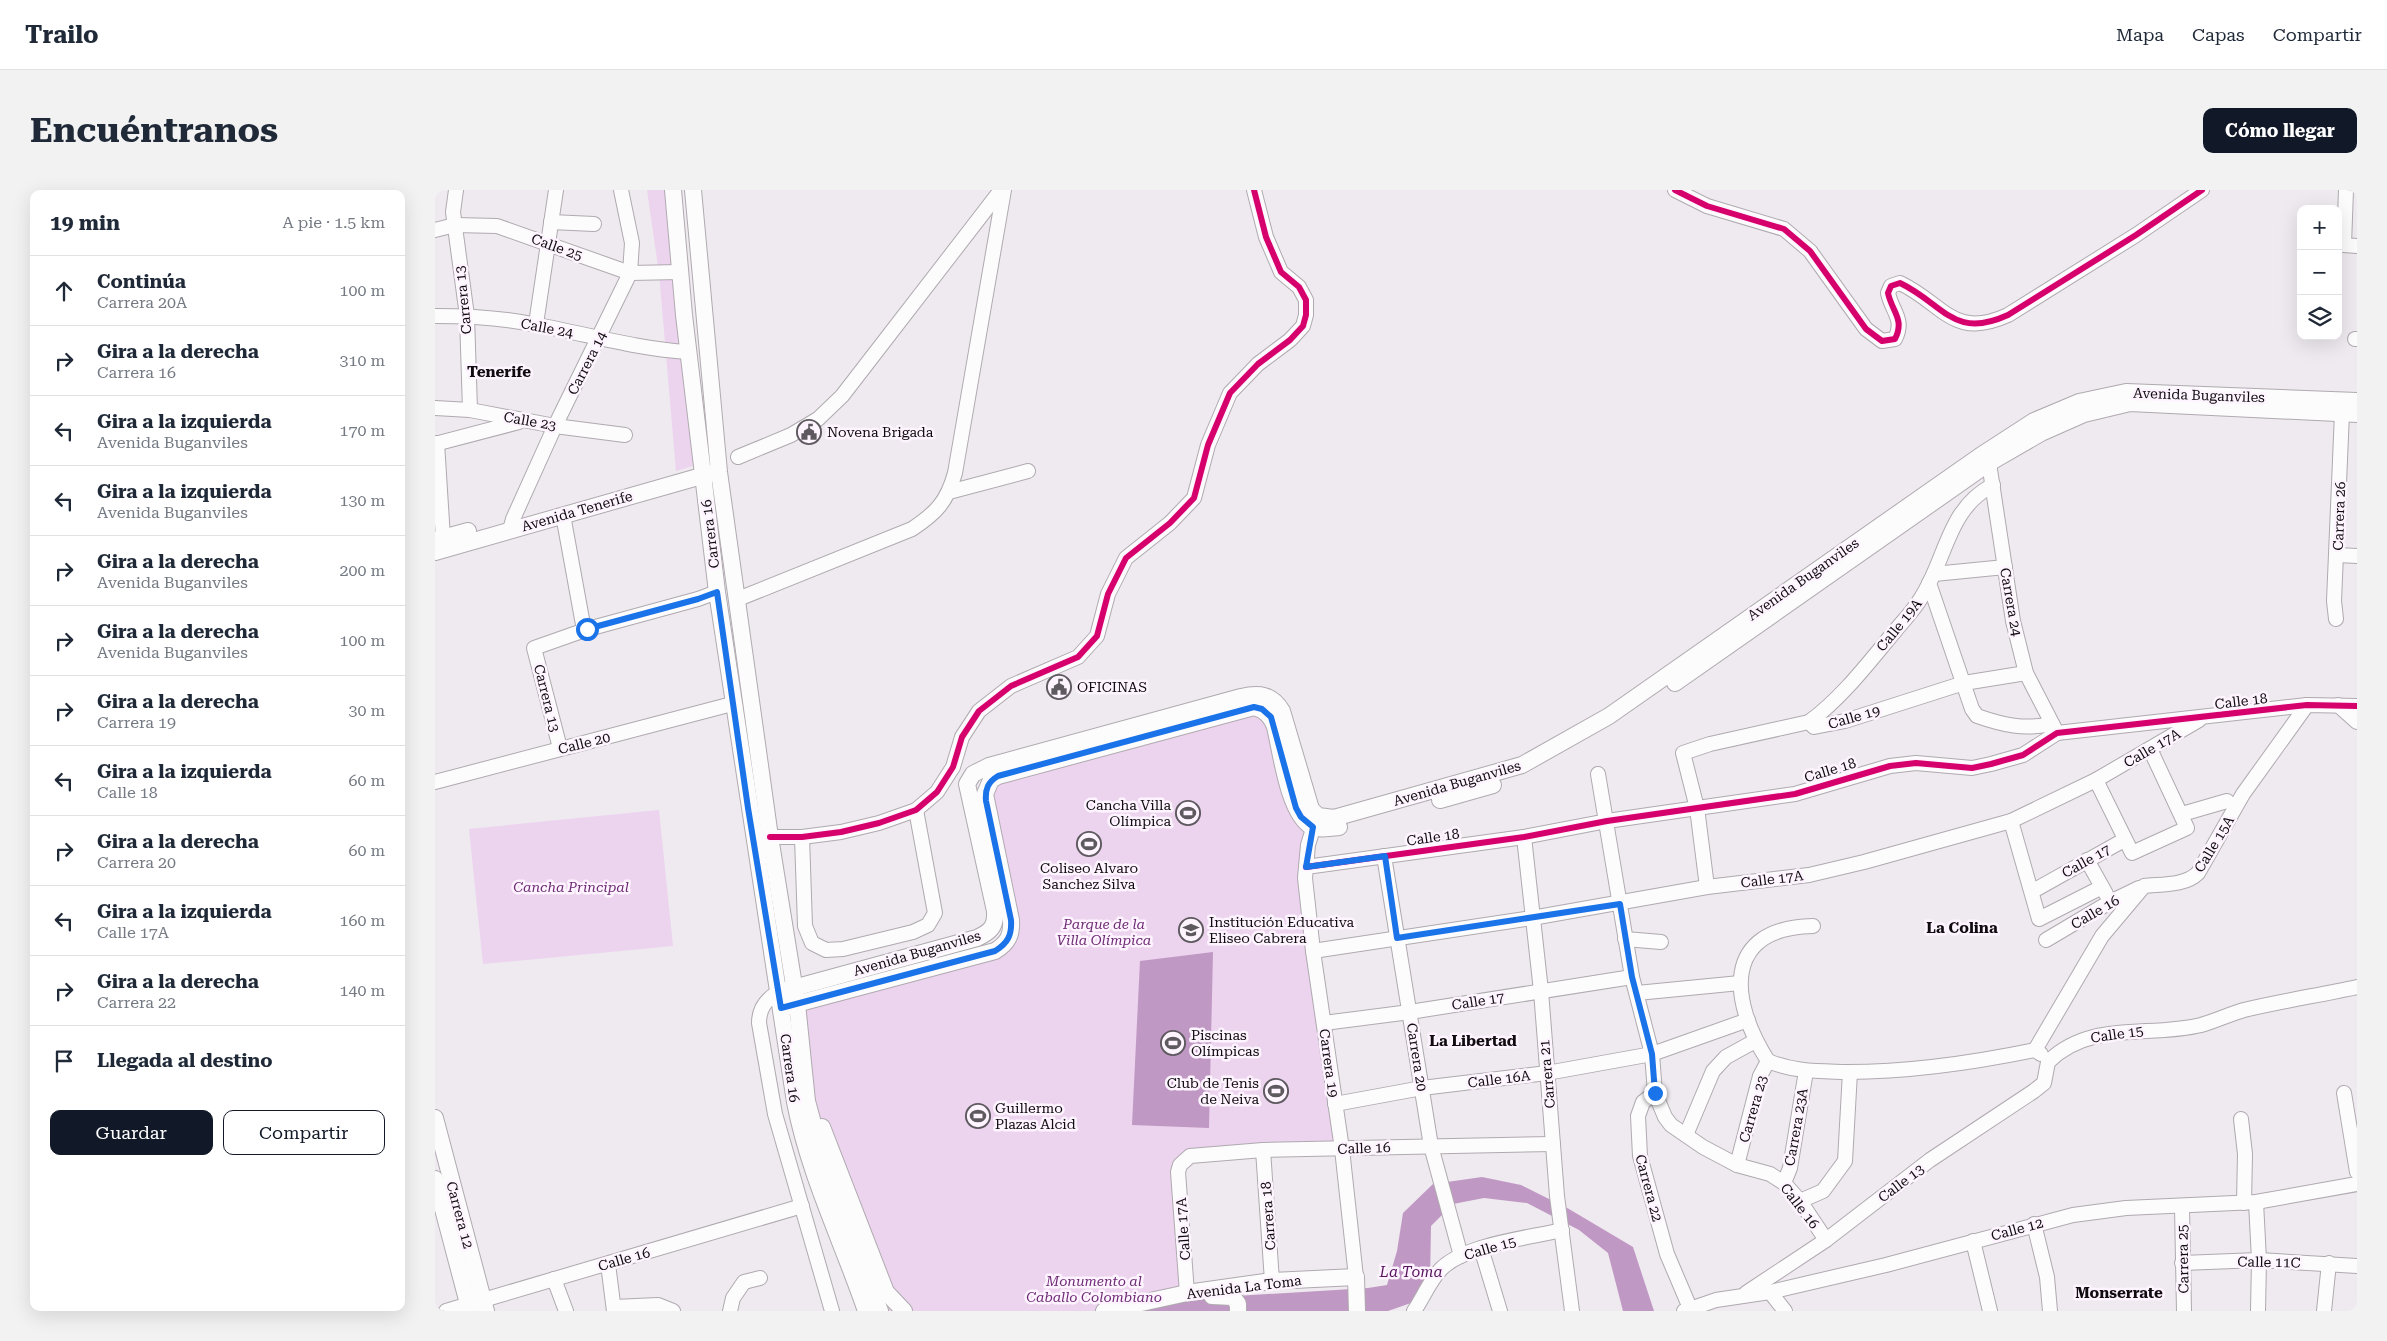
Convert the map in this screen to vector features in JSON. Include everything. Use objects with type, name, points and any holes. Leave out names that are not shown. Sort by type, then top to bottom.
[{"type":"main road","name":"Carrera 16","points":[[673,190],[688,352],[738,599],[770,837],[787,998],[795,1102],[807,1152],[863,1284],[880,1311]]},
{"type":"main road","name":"Carrera 16","points":[[693,190],[717,592],[733,704],[807,1101],[828,1178],[863,1284],[867,1311]]},
{"type":"main road","name":"Avenida Buganviles","points":[[1315,821],[1334,818],[1523,765],[1609,716],[1980,456],[2034,421],[2079,402],[2126,392],[2357,401]]},
{"type":"main road","name":"Avenida Buganviles","points":[[787,998],[977,938],[989,932],[994,925],[995,911],[967,784],[973,774],[989,766],[1241,697],[1261,694],[1276,701],[1282,711],[1315,821],[1329,829],[1353,824],[1525,776],[1615,726],[1989,463],[2041,433],[2083,414],[2130,403],[2350,414]]},
{"type":"main road","name":"Avenida Tenerife","points":[[439,539],[563,515],[710,467]]},
{"type":"main road","name":"Avenida Tenerife","points":[[435,552],[511,525],[710,467]]},
{"type":"main road","points":[[807,1101],[820,1122],[886,1292],[904,1311]]},
{"type":"main road","name":"Carrera 12","points":[[435,1118],[477,1307]]},
{"type":"main road","name":"Carrera 12","points":[[435,1179],[438,1201],[477,1307]]},
{"type":"main road","name":"Avenida La Toma","points":[[1104,1311],[1187,1293],[1272,1281],[1356,1281]]},
{"type":"main road","name":"Carrera 19","points":[[1356,1281],[1357,1311]]},
{"type":"main road","points":[[1167,1298],[1230,1296],[1238,1307]]},
{"type":"street","name":"Carrera 13","points":[[456,190],[453,212],[467,316],[470,410]]},
{"type":"street","points":[[536,324],[556,190]]},
{"type":"street","name":"Carrera 14","points":[[511,525],[555,426],[630,273],[632,244],[621,190]]},
{"type":"street","points":[[738,457],[791,434],[818,419],[843,396],[1003,190]]},
{"type":"street","points":[[738,599],[912,529],[934,514],[949,492],[957,464],[1003,190]]},
{"type":"street","points":[[770,837],[802,837],[860,828],[916,810],[937,792],[953,767],[962,737],[979,711],[1011,686],[1078,657],[1097,636],[1108,594],[1126,558],[1170,523],[1194,498],[1208,445],[1230,393],[1258,364],[1290,340],[1303,326],[1306,315],[1305,300],[1299,287],[1281,272],[1266,237],[1255,190]]},
{"type":"street","points":[[1675,190],[1707,206],[1784,229],[1811,251],[1866,329],[1881,341],[1895,339],[1900,329],[1897,314],[1890,302],[1888,293],[1891,286],[1900,283],[1916,291],[1947,317],[1973,324],[1992,322],[2008,315],[2128,240],[2202,190]]},
{"type":"street","points":[[2346,190],[2351,245]]},
{"type":"street","points":[[551,222],[594,224]]},
{"type":"street","name":"Calle 25","points":[[435,230],[455,225],[497,226],[630,273],[680,272]]},
{"type":"street","name":"Calle 24","points":[[435,316],[467,316],[536,324],[599,338],[688,352]]},
{"type":"street","name":"Calle 23","points":[[435,408],[470,410],[521,421],[625,434]]},
{"type":"street","name":"Carrera 26","points":[[2336,619],[2334,601],[2350,414]]},
{"type":"street","points":[[439,539],[436,444],[521,421]]},
{"type":"street","name":"Carrera 24","points":[[1989,463],[2013,621],[2026,673],[2055,729]]},
{"type":"street","points":[[949,492],[1028,470]]},
{"type":"street","name":"Calle 19A","points":[[1809,722],[1823,711],[1878,652],[1921,599],[1946,540],[1963,508],[1979,492],[1993,485]]},
{"type":"street","points":[[563,515],[585,630],[717,592]]},
{"type":"street","points":[[2338,555],[2357,556]]},
{"type":"street","points":[[2005,567],[1931,579],[1963,683],[1977,716],[2017,728],[2055,729]]},
{"type":"street","name":"Carrera 13","points":[[560,748],[534,648],[585,630]]},
{"type":"street","name":"Calle 19","points":[[1697,808],[1683,753],[1710,744],[1809,722],[1815,727],[1845,721],[1963,683],[2026,673]]},
{"type":"street","name":"Calle 20","points":[[435,782],[733,704]]},
{"type":"street","name":"Calle 18","points":[[1306,867],[1524,837],[1607,821],[1795,794],[1890,766],[1916,763],[1972,768],[2023,755],[2055,729],[2203,718],[2307,705],[2357,706]]},
{"type":"street","name":"Calle 15A","points":[[2144,886],[2181,882],[2193,878],[2198,873],[2243,794],[2307,705]]},
{"type":"street","points":[[2338,705],[2357,722]]},
{"type":"street","name":"Calle 17A","points":[[1313,951],[1620,904],[1707,887],[1809,875],[2011,821],[2096,780],[2203,718]]},
{"type":"street","points":[[2150,749],[2182,814],[2227,801]]},
{"type":"street","points":[[1598,774],[1632,977],[1652,1054],[1655,1093]]},
{"type":"street","points":[[2096,780],[2124,840]]},
{"type":"street","points":[[1697,808],[1707,887]]},
{"type":"street","points":[[802,837],[805,926],[813,943],[825,950],[843,949],[913,932],[928,925],[935,913],[934,898],[916,810]]},
{"type":"street","name":"Calle 17","points":[[2033,891],[2124,840],[2131,853],[2187,828],[2182,814]]},
{"type":"street","name":"Carrera 19","points":[[1315,821],[1306,867],[1313,951],[1342,1148],[1356,1281]]},
{"type":"street","points":[[2011,821],[2033,891],[2039,919],[2102,886]]},
{"type":"street","name":"Carrera 21","points":[[1524,837],[1541,991],[1557,1196],[1572,1311]]},
{"type":"street","name":"Carrera 20","points":[[1385,856],[1431,1146],[1461,1256]]},
{"type":"street","points":[[2087,860],[2110,902]]},
{"type":"street","points":[[1768,1061],[1783,1067],[1806,1071],[1903,1071],[1982,1061],[2035,1050],[2102,936],[2144,886]]},
{"type":"street","name":"Calle 16","points":[[2046,940],[2110,902],[2144,886]]},
{"type":"street","name":"Carrera 23","points":[[1737,1166],[1760,1076],[1768,1061],[1755,1041],[1747,1020],[1740,983],[1745,957],[1749,949],[1761,940],[1781,930],[1813,926]]},
{"type":"street","points":[[1625,939],[1661,942]]},
{"type":"street","name":"Calle 17","points":[[1323,1023],[1410,1012],[1632,977]]},
{"type":"street","points":[[1637,994],[1740,983]]},
{"type":"street","name":"Calle 15","points":[[2048,1062],[2060,1050],[2082,1039],[2114,1033],[2199,1025],[2243,1011],[2357,987]]},
{"type":"street","points":[[787,998],[765,1002],[759,1015],[759,1022],[775,1114],[832,1311]]},
{"type":"street","name":"Calle 16A","points":[[1335,1104],[1422,1088],[1547,1073],[1652,1054],[1747,1020]]},
{"type":"street","points":[[1686,1135],[1713,1071],[1726,1057],[1755,1041]]},
{"type":"street","points":[[2035,1050],[2048,1062]]},
{"type":"street","name":"Calle 13","points":[[1741,1296],[1826,1240],[1931,1160],[2044,1083],[2048,1062]]},
{"type":"street","name":"Carrera 23A","points":[[1784,1183],[1790,1168],[1806,1071]]},
{"type":"street","points":[[1800,1201],[1823,1191],[1845,1161],[1851,1072]]},
{"type":"street","name":"Calle 16","points":[[1655,1093],[1665,1117],[1671,1124],[1703,1147],[1737,1166],[1771,1174],[1784,1183],[1800,1201],[1826,1240]]},
{"type":"street","name":"Carrera 22","points":[[1655,1093],[1643,1102],[1638,1116],[1640,1156],[1667,1254],[1687,1310]]},
{"type":"street","points":[[2344,1093],[2357,1172]]},
{"type":"street","points":[[2241,1119],[2250,1202],[2259,1260],[2258,1311]]},
{"type":"street","name":"Calle 16","points":[[1180,1166],[1190,1156],[1198,1154],[1263,1150],[1553,1144]]},
{"type":"street","name":"Carrera 18","points":[[1263,1150],[1272,1281]]},
{"type":"street","name":"Calle 17A","points":[[1180,1166],[1178,1172],[1187,1293]]},
{"type":"street","name":"Calle 12","points":[[1687,1310],[1719,1306],[1741,1296],[1770,1292],[1886,1265],[1973,1240],[2073,1215],[2126,1208],[2182,1207],[2250,1202],[2357,1184]]},
{"type":"street","name":"Calle 16","points":[[446,1311],[477,1307],[554,1279],[802,1206]]},
{"type":"street","name":"Carrera 25","points":[[2182,1207],[2184,1311]]},
{"type":"street","points":[[2034,1224],[2047,1277],[2050,1311]]},
{"type":"street","name":"Calle 15","points":[[1414,1311],[1440,1270],[1448,1262],[1481,1248],[1562,1227]]},
{"type":"street","points":[[1973,1240],[1990,1311]]},
{"type":"street","points":[[1481,1248],[1500,1311]]},
{"type":"street","name":"Calle 11C","points":[[2182,1263],[2259,1260],[2357,1266]]},
{"type":"street","points":[[2324,1311],[2329,1263]]},
{"type":"street","points":[[608,1264],[614,1309],[658,1305],[673,1311]]},
{"type":"street","points":[[731,1311],[733,1298],[744,1282],[760,1278]]},
{"type":"street","points":[[554,1279],[566,1311]]},
{"type":"street","points":[[1770,1292],[1785,1311]]},
{"type":"green space","points":[[647,190],[673,190],[702,463],[676,471],[659,273]]},
{"type":"green space","points":[[1262,709],[1313,827],[1306,867],[1342,1149],[1184,1160],[1186,1290],[1097,1311],[888,1311],[886,1306],[895,1303],[807,1101],[797,1004],[995,951],[1009,937],[987,786]]},
{"type":"green space","name":"Cancha Principal","points":[[659,810],[673,946],[483,964],[469,829]]},
{"type":"water","name":"Piscinas Olímpicas","points":[[1213,952],[1209,1128],[1132,1125],[1140,961]]},
{"type":"water","name":"La Toma","points":[[1482,1177],[1521,1185],[1569,1209],[1633,1247],[1654,1311],[1623,1311],[1608,1253],[1579,1230],[1527,1203],[1484,1198],[1453,1204],[1431,1226],[1430,1280],[1411,1303],[1388,1311],[1138,1311],[1187,1299],[1368,1288],[1387,1285],[1397,1251],[1403,1213],[1433,1184]]},
{"type":"cycle path","points":[[770,837],[802,837],[841,832],[879,823],[916,810],[937,792],[953,767],[962,737],[979,711],[1011,686],[1078,657],[1097,636],[1108,594],[1126,558],[1170,523],[1194,498],[1208,445],[1230,393],[1258,364],[1290,340],[1303,326],[1306,315],[1306,300],[1299,287],[1281,272],[1266,237],[1254,190]]},
{"type":"cycle path","points":[[1675,190],[1707,206],[1784,229],[1810,251],[1866,329],[1882,341],[1895,339],[1899,326],[1888,293],[1891,286],[1900,283],[1915,291],[1950,316],[1961,321],[1974,324],[1989,322],[2008,315],[2136,235],[2202,190]]},
{"type":"cycle path","points":[[1306,867],[1524,837],[1607,821],[1795,794],[1890,766],[1916,763],[1972,768],[2023,755],[2057,733],[2307,705],[2357,706]]},
{"type":"place","name":"Novena Brigada","points":[[809,432]]},
{"type":"place","name":"OFICINAS","points":[[1059,687]]},
{"type":"place","name":"Cancha Villa Olímpica","points":[[1188,813]]},
{"type":"place","name":"Coliseo Alvaro Sanchez Silva","points":[[1089,844]]},
{"type":"place","name":"Institución Educativa Eliseo Cabrera","points":[[1191,930]]},
{"type":"place","name":"Piscinas Olímpicas","points":[[1173,1043]]},
{"type":"place","name":"Club de Tenis de Neiva","points":[[1276,1091]]},
{"type":"place","name":"Guillermo Plazas Alcid","points":[[978,1116]]},
{"type":"district","name":"Tenerife","points":[[499,372]]},
{"type":"district","name":"La Colina","points":[[1962,928]]},
{"type":"district","name":"La Libertad","points":[[1473,1041]]},
{"type":"district","name":"Monserrate","points":[[2119,1293]]},
{"type":"route","points":[[587,629],[698,599],[717,592],[748,808],[781,1008],[995,951],[1004,945],[1012,929],[985,794],[991,780],[998,776],[1254,707],[1262,709],[1271,717],[1296,808],[1301,817],[1313,827],[1308,845],[1306,867],[1385,856],[1397,938],[1620,904],[1632,977],[1652,1054],[1655,1093]]},
{"type":"park label","name":"Parque de la Villa Olímpica","points":[[1104,932]]},
{"type":"park label","name":"Monumento al Caballo Colombiano","points":[[1094,1290]]}]
